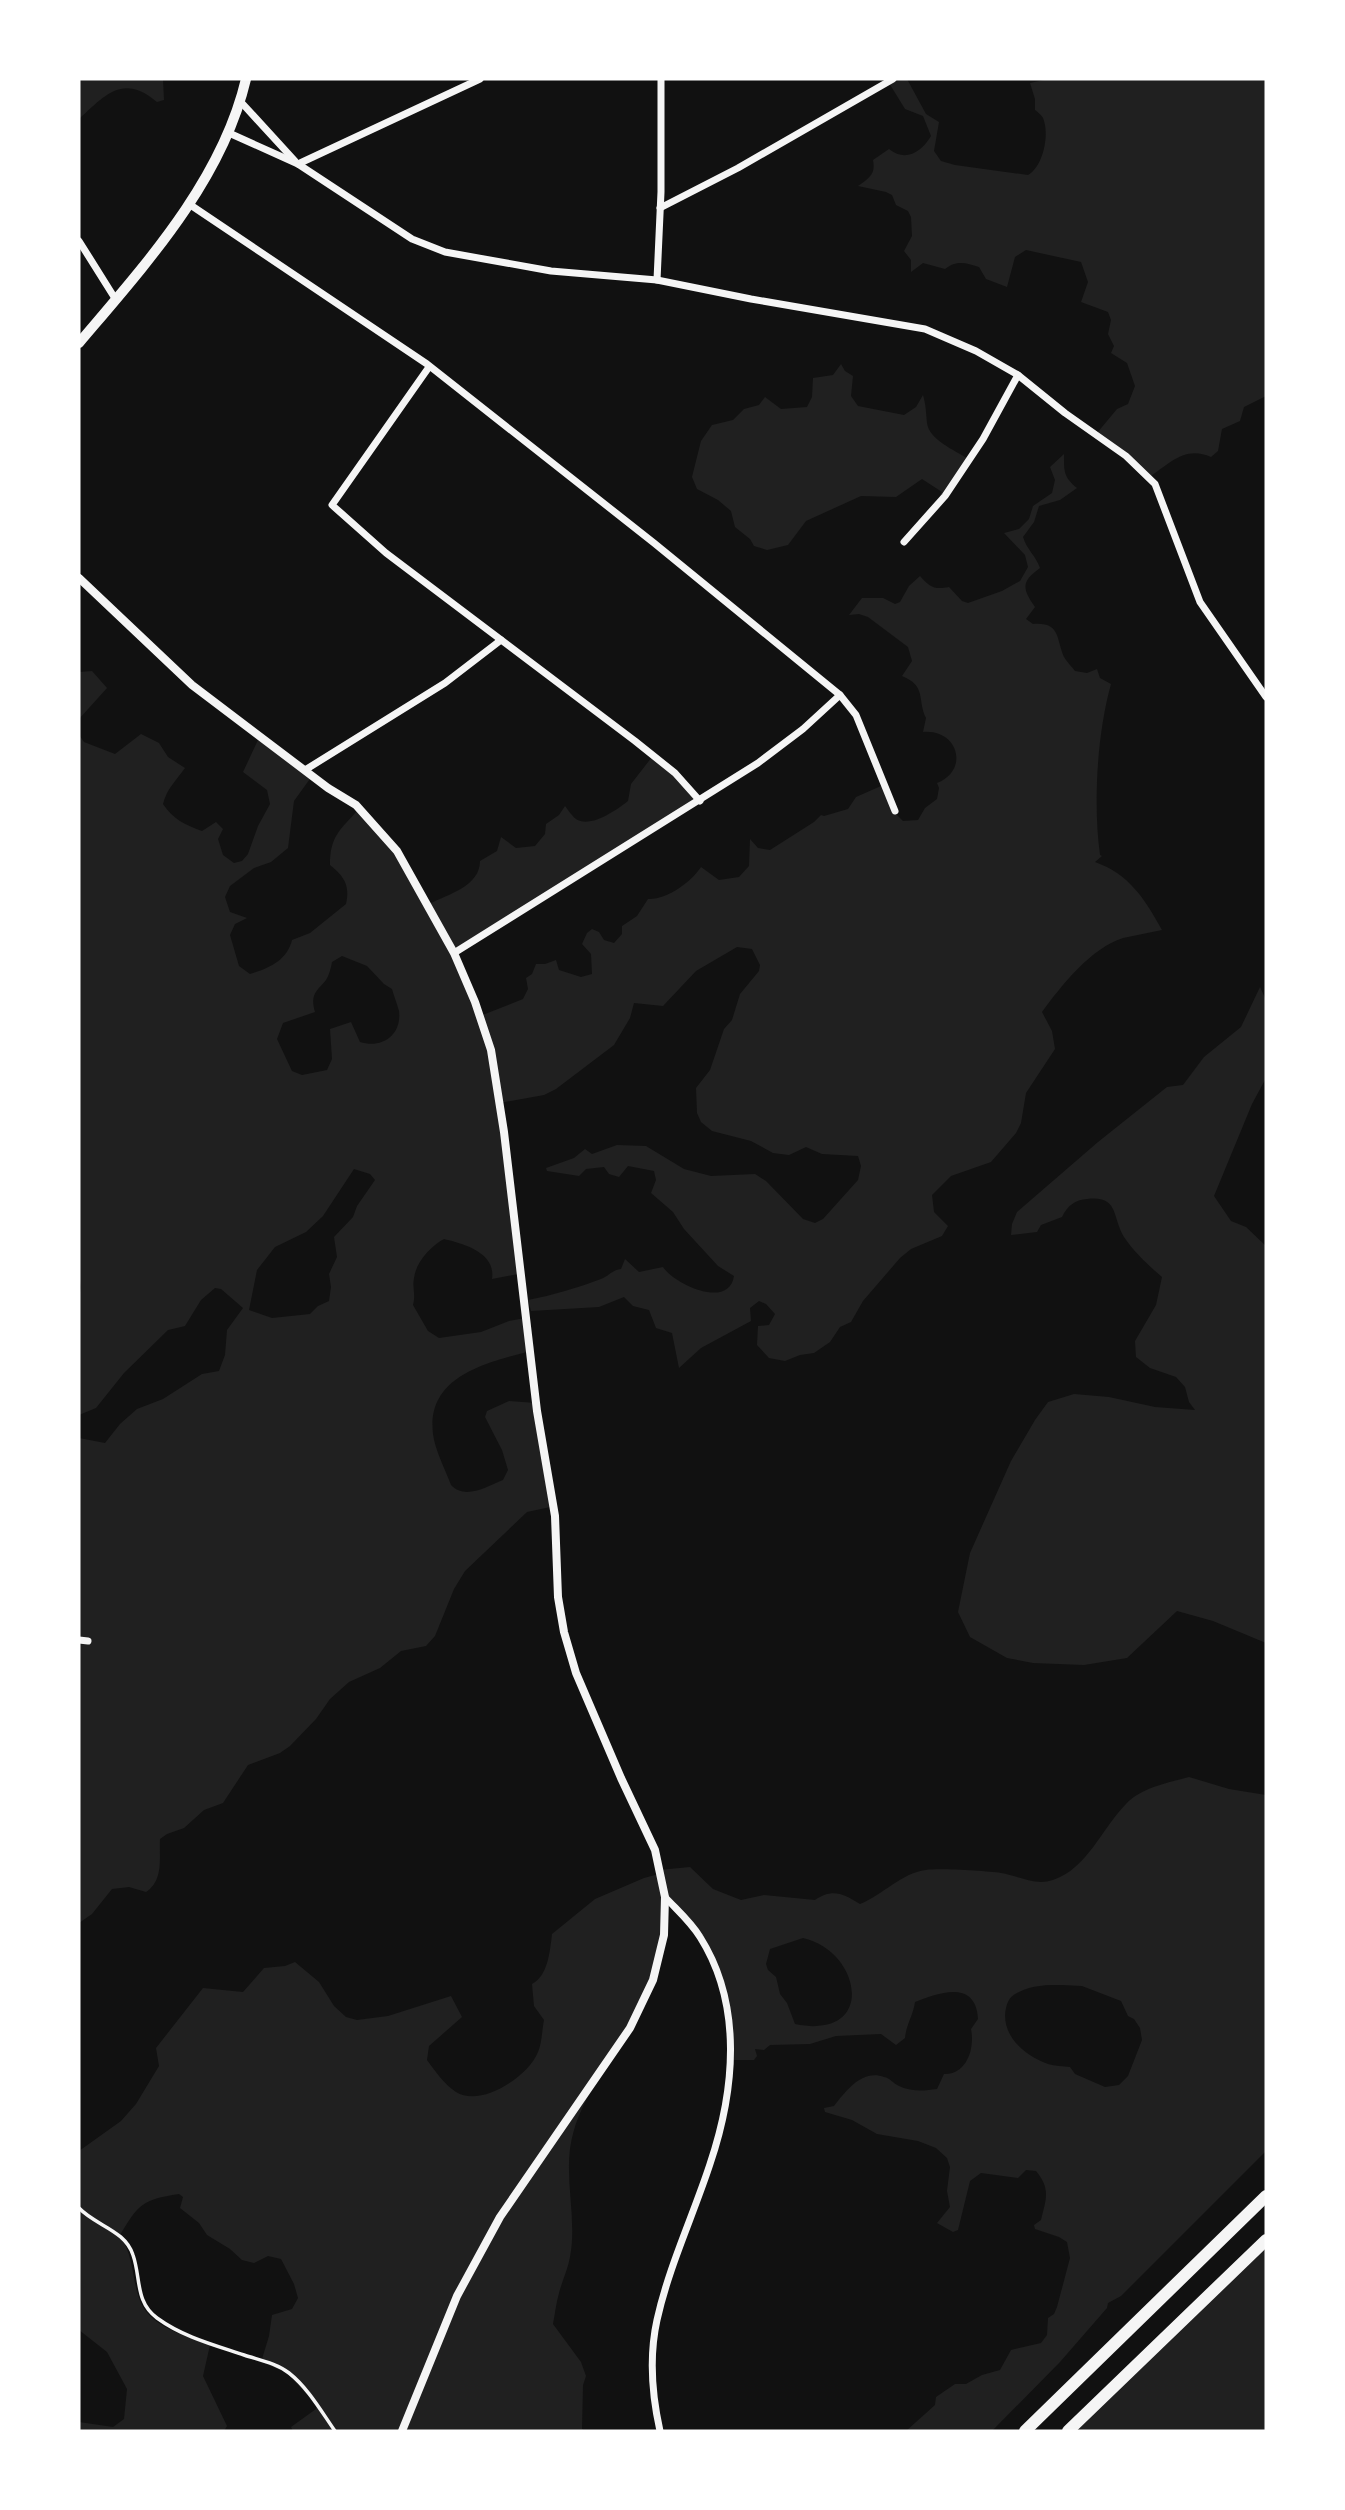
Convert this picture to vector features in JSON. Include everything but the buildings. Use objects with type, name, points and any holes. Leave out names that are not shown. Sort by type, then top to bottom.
[{"type":"highway","points":[[1024,2431],[1266,2196]]},
{"type":"highway","points":[[1068,2431],[1266,2240]]},
{"type":"main road","points":[[79,343],[116,300],[188,204],[229,133],[246,79]]},
{"type":"street","points":[[298,164],[480,79]]},
{"type":"street","points":[[657,281],[661,79]]},
{"type":"street","points":[[660,208],[738,168],[893,79]]},
{"type":"street","points":[[240,101],[298,164]]},
{"type":"street","points":[[229,133],[298,164],[412,239],[445,252],[551,271],[657,281],[925,329],[975,352],[1017,375],[1126,456],[1155,484],[1200,602],[1266,696]]},
{"type":"street","points":[[188,204],[429,367],[654,543],[840,695],[856,715],[895,811]]},
{"type":"street","points":[[79,241],[116,300]]},
{"type":"street","points":[[429,367],[332,505],[386,553],[675,773],[700,801]]},
{"type":"street","points":[[904,542],[945,496],[983,439],[1017,375]]},
{"type":"street","points":[[79,578],[192,685],[356,805],[397,851],[454,953],[475,1002],[491,1050],[504,1132],[537,1411],[555,1516],[558,1597],[564,1632],[576,1673],[655,1850],[665,1897],[664,1935],[653,1980],[630,2028],[500,2217],[457,2296],[402,2431]]},
{"type":"street","points":[[305,770],[445,683],[501,640]]},
{"type":"street","points":[[454,953],[758,763],[803,729],[840,695]]},
{"type":"street","points":[[79,1640],[88,1642]]},
{"type":"street","points":[[660,2431],[654,2403],[652,2363],[656,2322],[670,2273],[711,2163],[727,2092],[730,2050],[730,2021],[722,1981],[699,1935],[665,1897]]},
{"type":"lane","points":[[79,2208],[92,2220],[121,2236],[129,2246],[134,2257],[142,2302],[155,2317],[185,2335],[274,2364],[289,2373],[309,2393],[335,2431]]},
{"type":"shaded area","points":[[79,79],[163,79],[164,100],[157,102],[145,93],[124,88],[106,95],[79,119]]},
{"type":"shaded area","points":[[892,79],[907,79],[926,114],[939,122],[934,151],[941,161],[1028,175],[1041,158],[1046,133],[1043,118],[1035,110],[1030,83],[1048,79],[1266,79],[1266,396],[1244,407],[1240,421],[1222,429],[1218,451],[1211,457],[1193,453],[1185,455],[1148,478],[1097,433],[1117,409],[1128,404],[1135,386],[1127,363],[1111,353],[1114,346],[1108,334],[1111,320],[1108,312],[1081,302],[1088,282],[1081,262],[1026,250],[1015,257],[1007,287],[986,279],[979,267],[966,264],[958,263],[945,269],[923,263],[911,272],[911,260],[904,251],[912,236],[908,211],[896,205],[892,195],[886,192],[858,186],[872,172],[873,160],[889,149],[901,155],[912,154],[931,136],[923,116],[905,109],[889,83]]},
{"type":"shaded area","points":[[841,364],[845,371],[853,376],[851,396],[858,406],[904,415],[916,407],[923,395],[927,423],[932,435],[968,459],[935,506],[942,492],[922,479],[896,497],[861,496],[806,521],[788,545],[767,550],[754,546],[750,539],[735,527],[731,511],[718,500],[697,489],[692,477],[701,441],[712,425],[733,420],[744,409],[759,405],[765,397],[781,409],[807,407],[812,397],[813,378],[833,375]]},
{"type":"shaded area","points":[[1064,454],[1065,473],[1077,488],[1060,500],[1039,506],[1034,522],[1023,537],[1040,568],[1027,581],[1026,590],[1035,607],[1026,619],[1033,624],[1042,624],[1053,629],[1064,657],[1075,671],[1087,673],[1097,669],[1100,678],[1111,684],[1102,725],[1098,769],[1097,814],[1102,856],[1095,862],[1117,873],[1135,889],[1162,930],[1111,943],[1088,959],[1068,980],[1042,1012],[1052,1031],[1055,1049],[1026,1093],[1021,1123],[1016,1133],[991,1162],[951,1176],[932,1195],[934,1212],[948,1226],[942,1236],[911,1249],[900,1258],[863,1301],[851,1322],[840,1327],[830,1342],[814,1353],[785,1361],[769,1358],[757,1345],[758,1326],[769,1325],[775,1314],[759,1301],[750,1308],[751,1321],[701,1348],[679,1368],[672,1333],[656,1328],[649,1310],[633,1306],[624,1297],[599,1307],[531,1311],[528,1300],[601,1279],[621,1269],[625,1259],[639,1272],[663,1267],[669,1274],[689,1286],[712,1293],[730,1286],[734,1276],[718,1266],[684,1229],[673,1212],[651,1193],[656,1180],[654,1171],[628,1166],[619,1177],[609,1174],[604,1167],[586,1169],[579,1176],[547,1171],[546,1168],[574,1158],[585,1149],[592,1154],[617,1145],[646,1146],[684,1169],[711,1176],[755,1174],[766,1181],[803,1219],[815,1223],[823,1219],[858,1180],[861,1166],[858,1156],[822,1154],[806,1147],[789,1155],[773,1153],[751,1141],[712,1131],[701,1122],[697,1113],[696,1088],[710,1070],[724,1029],[732,1020],[740,994],[759,971],[760,965],[752,949],[737,947],[696,971],[663,1006],[634,1003],[630,1018],[614,1045],[556,1089],[544,1095],[499,1103],[523,1273],[492,1279],[492,1270],[484,1256],[469,1247],[444,1239],[429,1250],[415,1272],[413,1305],[428,1331],[439,1338],[481,1332],[509,1321],[530,1317],[534,1350],[481,1366],[450,1384],[440,1397],[434,1414],[433,1434],[451,1485],[463,1492],[483,1489],[503,1480],[508,1470],[502,1450],[485,1417],[487,1411],[509,1401],[536,1403],[555,1506],[527,1512],[465,1571],[454,1589],[435,1636],[426,1646],[401,1651],[380,1668],[349,1682],[330,1699],[316,1719],[290,1746],[280,1753],[248,1765],[223,1803],[204,1810],[184,1828],[160,1839],[158,1875],[152,1887],[146,1892],[129,1887],[112,1889],[92,1914],[79,1923],[79,1438],[105,1443],[137,1409],[163,1399],[202,1374],[219,1371],[225,1355],[227,1330],[243,1308],[221,1289],[215,1288],[201,1300],[185,1326],[168,1330],[124,1373],[96,1408],[79,1415],[79,735],[84,742],[115,754],[141,734],[159,743],[168,757],[185,768],[169,789],[163,804],[180,821],[202,831],[216,822],[223,829],[218,839],[223,855],[234,863],[242,861],[248,854],[258,826],[270,804],[267,790],[243,772],[258,740],[312,776],[294,801],[288,848],[271,862],[254,868],[230,886],[225,897],[230,912],[247,918],[235,924],[230,935],[239,966],[250,974],[277,962],[286,953],[292,940],[310,933],[346,904],[347,887],[343,878],[330,865],[330,855],[337,834],[358,810],[372,821],[429,904],[469,883],[479,870],[480,861],[497,851],[501,837],[516,848],[535,846],[545,834],[546,824],[559,815],[565,806],[575,818],[589,822],[618,809],[628,801],[631,784],[652,757],[656,758],[697,799],[454,951],[480,1016],[523,999],[528,989],[526,978],[532,974],[536,964],[556,960],[559,970],[581,977],[592,974],[591,954],[582,944],[587,933],[592,929],[599,932],[604,940],[614,943],[622,934],[622,926],[637,916],[648,899],[663,897],[678,889],[701,867],[719,880],[739,877],[749,866],[750,839],[758,848],[770,850],[821,815],[848,809],[856,797],[881,786],[893,811],[903,821],[918,820],[925,808],[937,799],[937,783],[954,769],[956,752],[945,737],[923,732],[926,718],[920,694],[915,684],[902,676],[912,661],[908,647],[868,617],[849,615],[862,598],[883,598],[895,604],[900,602],[909,586],[920,576],[933,587],[949,587],[962,601],[968,603],[1002,591],[1020,581],[1028,567],[1025,555],[1004,533],[1019,529],[1029,519],[1033,506],[1052,493],[1055,480],[1050,467]],"holes":[[[342,956],[367,966],[392,989],[399,1011],[397,1027],[383,1042],[368,1044],[360,1042],[351,1022],[330,1029],[332,1059],[327,1070],[302,1075],[292,1071],[277,1039],[283,1023],[315,1012],[315,994],[327,978],[332,962]],[[354,1169],[370,1174],[375,1180],[357,1206],[353,1217],[334,1237],[337,1257],[329,1274],[329,1301],[310,1314],[272,1318],[249,1310],[257,1270],[275,1247],[306,1232],[323,1216]]]},
{"type":"shaded area","points":[[92,671],[107,688],[79,719],[79,672]]},
{"type":"shaded area","points":[[1260,987],[1266,1000],[1266,1078],[1252,1104],[1214,1196],[1231,1221],[1246,1227],[1266,1246],[1266,1643],[1213,1621],[1177,1611],[1127,1658],[1084,1665],[1033,1663],[1007,1658],[970,1637],[958,1612],[970,1553],[1011,1461],[1048,1402],[1074,1394],[1109,1397],[1155,1407],[1195,1410],[1189,1402],[1185,1387],[1176,1377],[1150,1368],[1136,1357],[1135,1341],[1156,1305],[1162,1277],[1128,1243],[1110,1204],[1097,1199],[1079,1201],[1069,1206],[1062,1217],[1041,1225],[1037,1232],[1011,1235],[1012,1224],[1017,1212],[1098,1142],[1167,1087],[1183,1085],[1204,1057],[1241,1027]]},
{"type":"shaded area","points":[[1189,1777],[1229,1789],[1266,1795],[1266,2151],[1121,2296],[1108,2303],[1107,2308],[1060,2362],[992,2431],[906,2431],[935,2405],[936,2397],[955,2384],[966,2384],[982,2375],[1000,2370],[1011,2350],[1041,2343],[1047,2335],[1048,2318],[1054,2314],[1057,2307],[1070,2258],[1067,2242],[1035,2229],[1034,2225],[1041,2220],[1046,2194],[1041,2177],[1036,2171],[1026,2170],[1018,2178],[981,2173],[970,2181],[958,2230],[953,2232],[937,2223],[950,2207],[947,2191],[950,2167],[947,2158],[936,2148],[918,2141],[877,2134],[852,2120],[825,2112],[824,2108],[834,2106],[855,2083],[869,2076],[886,2078],[909,2089],[937,2089],[944,2074],[958,2070],[968,2059],[972,2044],[971,2029],[978,2019],[971,1998],[955,1992],[915,2002],[905,2038],[896,2045],[881,2034],[836,2036],[810,2044],[770,2045],[764,2050],[755,2049],[757,2056],[754,2060],[729,2060],[724,1995],[699,1936],[666,1901],[661,1936],[642,2001],[584,2104],[570,2146],[572,2241],[553,2324],[581,2362],[586,2376],[583,2385],[582,2429],[585,2431],[293,2431],[291,2427],[316,2409],[317,2405],[287,2373],[262,2362],[262,2359],[272,2315],[292,2309],[298,2298],[294,2284],[281,2259],[268,2256],[254,2263],[242,2260],[207,2235],[199,2223],[180,2208],[183,2197],[179,2194],[142,2205],[120,2235],[128,2252],[141,2303],[146,2311],[161,2325],[210,2345],[203,2376],[227,2426],[224,2431],[79,2431],[79,2422],[113,2427],[124,2419],[127,2389],[107,2352],[79,2330],[79,2151],[121,2121],[136,2104],[159,2066],[156,2048],[203,1988],[243,1992],[264,1968],[295,1962],[319,1982],[334,2006],[346,2017],[357,2020],[388,2016],[451,1996],[462,2017],[429,2046],[427,2060],[456,2092],[466,2096],[478,2096],[491,2093],[515,2079],[525,2071],[538,2052],[544,2020],[534,2006],[532,1984],[545,1969],[552,1934],[595,1899],[659,1874],[659,1870],[690,1867],[713,1889],[741,1900],[764,1895],[815,1900],[833,1893],[860,1904],[908,1875],[926,1870],[994,1872],[1046,1882],[1065,1875],[1075,1867],[1132,1798],[1147,1790]],"holes":[[[803,1938],[823,1946],[838,1959],[848,1975],[852,1992],[849,2008],[839,2020],[821,2026],[795,2024],[787,2003],[780,1994],[776,1977],[766,1964],[770,1949]],[[1082,1986],[1121,2001],[1128,2016],[1134,2019],[1140,2028],[1142,2040],[1128,2076],[1119,2085],[1105,2087],[1075,2074],[1070,2067],[1051,2065],[1030,2056],[1010,2035],[1005,2018],[1012,1996],[1034,1987]]]},
{"type":"shaded area","points":[[1266,2246],[1266,2431],[1067,2431]]}]
